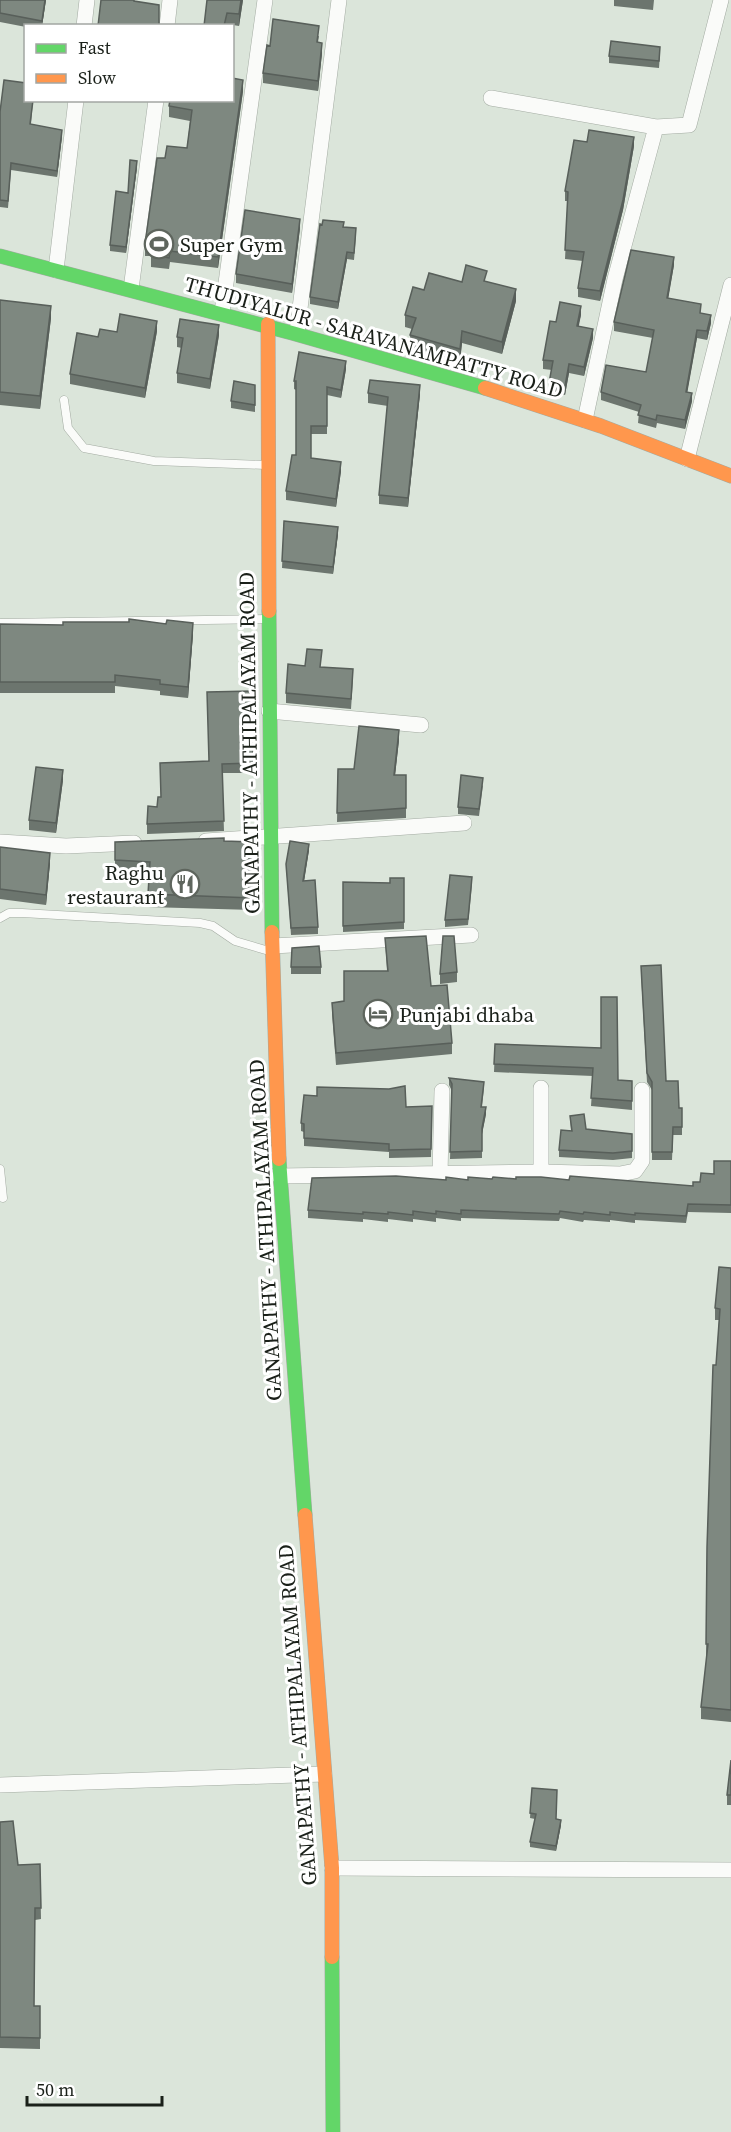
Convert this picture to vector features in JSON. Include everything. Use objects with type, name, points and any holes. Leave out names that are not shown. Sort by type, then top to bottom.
[{"type":"main road","name":"THUDIYALUR - SARAVANAMPATTY ROAD","points":[[0,256],[297,332],[585,420],[731,476]]},
{"type":"main road","name":"GANAPATHY - ATHIPALAYAM ROAD","points":[[268,324],[270,838],[279,1176],[332,1868],[333,2132]]},
{"type":"street","points":[[84,24],[87,0]]},
{"type":"street","points":[[167,24],[170,0]]},
{"type":"street","points":[[222,312],[265,0]]},
{"type":"street","points":[[297,332],[339,0]]},
{"type":"street","points":[[491,98],[656,127],[689,125],[721,0]]},
{"type":"street","points":[[56,270],[76,102]]},
{"type":"street","points":[[131,289],[156,102]]},
{"type":"street","points":[[585,420],[615,279],[656,127]]},
{"type":"street","points":[[687,459],[731,285]]},
{"type":"street","points":[[269,711],[421,725]]},
{"type":"street","points":[[190,841],[270,838],[464,823]]},
{"type":"street","points":[[0,842],[66,846],[145,843]]},
{"type":"street","points":[[273,949],[471,935]]},
{"type":"street","points":[[541,1088],[541,1172]]},
{"type":"street","points":[[279,1176],[541,1172],[620,1174],[635,1172],[642,1161],[642,1089]]},
{"type":"street","points":[[440,1174],[442,1091]]},
{"type":"street","points":[[0,1785],[324,1774]]},
{"type":"street","points":[[332,1868],[731,1870]]},
{"type":"lane","points":[[64,400],[68,428],[84,448],[154,461],[267,465]]},
{"type":"lane","points":[[0,623],[268,619]]},
{"type":"lane","points":[[0,918],[9,913],[22,913],[200,923],[213,926],[234,941],[273,949]]},
{"type":"lane","points":[[0,1169],[3,1198]]},
{"type":"building","points":[[0,0],[45,0],[42,21],[0,13]]},
{"type":"building","points":[[101,0],[134,0],[159,5],[159,24],[98,24]]},
{"type":"building","points":[[207,0],[241,0],[239,14],[227,13],[224,24],[204,24]]},
{"type":"building","points":[[273,19],[319,26],[317,42],[322,43],[318,81],[263,73],[267,45],[270,46]]},
{"type":"building","points":[[611,41],[660,47],[659,61],[609,56]]},
{"type":"building","points":[[234,78],[243,80],[218,257],[170,251],[169,258],[151,255],[152,245],[145,244],[157,158],[165,158],[167,146],[187,148],[192,110],[169,106],[170,102],[234,102]]},
{"type":"building","points":[[4,80],[24,83],[24,102],[33,102],[30,124],[62,130],[57,171],[11,163],[8,201],[0,200],[0,112]]},
{"type":"building","points":[[589,130],[634,137],[623,200],[600,291],[578,288],[584,252],[565,250],[568,192],[565,191],[574,140],[587,142]]},
{"type":"building","points":[[130,160],[137,161],[126,247],[110,245],[116,191],[128,193]]},
{"type":"building","points":[[245,210],[300,219],[292,284],[236,274]]},
{"type":"building","points":[[323,220],[344,222],[343,227],[356,228],[354,253],[347,252],[338,302],[310,297],[320,224],[322,225]]},
{"type":"building","points":[[631,250],[674,257],[667,298],[701,304],[700,313],[711,315],[707,331],[697,330],[686,392],[692,393],[685,420],[657,415],[656,420],[638,415],[641,405],[601,392],[606,365],[646,372],[654,330],[614,322]]},
{"type":"building","points":[[466,265],[487,271],[484,281],[516,289],[502,342],[462,331],[460,349],[410,335],[416,318],[405,315],[413,287],[424,290],[429,273],[462,282]]},
{"type":"building","points":[[0,300],[51,306],[40,396],[0,392]]},
{"type":"building","points":[[560,302],[581,306],[577,326],[593,329],[584,367],[569,364],[565,386],[549,383],[553,361],[543,360],[550,321],[556,322]]},
{"type":"building","points":[[120,314],[157,321],[145,388],[70,374],[77,333],[98,337],[100,329],[117,332]]},
{"type":"building","points":[[180,319],[219,325],[210,379],[177,373],[183,338],[177,337]]},
{"type":"building","points":[[299,352],[346,361],[341,390],[327,387],[327,426],[311,426],[311,458],[341,462],[336,499],[286,491],[292,455],[296,455],[296,381],[294,381]]},
{"type":"building","points":[[370,380],[420,385],[408,498],[379,495],[388,397],[368,393]]},
{"type":"building","points":[[234,381],[255,385],[255,405],[231,401]]},
{"type":"building","points":[[284,521],[338,527],[333,567],[282,561]]},
{"type":"building","points":[[129,619],[166,624],[167,620],[193,623],[188,687],[160,684],[160,680],[115,675],[115,682],[0,682],[0,624],[63,625],[63,622],[129,622]]},
{"type":"building","points":[[307,649],[322,650],[320,667],[353,669],[351,699],[286,693],[288,664],[305,666]]},
{"type":"building","points":[[252,691],[253,763],[222,764],[224,821],[147,824],[148,806],[157,807],[158,797],[161,797],[160,763],[209,761],[207,692]]},
{"type":"building","points":[[359,726],[399,730],[394,775],[406,775],[406,808],[337,813],[338,769],[354,769]]},
{"type":"building","points":[[36,767],[63,770],[56,823],[29,820]]},
{"type":"building","points":[[461,775],[483,778],[479,809],[458,807]]},
{"type":"building","points":[[224,838],[224,841],[254,842],[253,898],[148,894],[150,862],[115,860],[115,842]]},
{"type":"building","points":[[290,841],[309,844],[303,881],[315,880],[318,927],[291,928],[286,864]]},
{"type":"building","points":[[0,847],[50,853],[46,895],[0,889]]},
{"type":"building","points":[[450,875],[472,877],[468,919],[445,920]]},
{"type":"building","points":[[390,878],[404,878],[404,922],[343,926],[343,882],[390,883]]},
{"type":"building","points":[[426,936],[431,986],[447,985],[452,1043],[336,1053],[332,1003],[344,1001],[344,971],[388,971],[385,938]]},
{"type":"building","points":[[443,936],[454,936],[457,972],[440,974]]},
{"type":"building","points":[[319,946],[321,967],[291,967],[292,948]]},
{"type":"building","points":[[661,965],[666,1081],[678,1081],[679,1108],[682,1108],[682,1127],[673,1127],[672,1152],[652,1152],[652,1082],[647,1073],[641,966]]},
{"type":"building","points":[[601,997],[617,997],[618,1080],[632,1081],[632,1101],[591,1098],[593,1068],[494,1064],[495,1044],[601,1048]]},
{"type":"building","points":[[449,1078],[484,1082],[481,1107],[486,1107],[482,1128],[482,1151],[450,1152],[452,1084]]},
{"type":"building","points":[[405,1086],[406,1107],[432,1106],[431,1149],[389,1150],[389,1144],[304,1138],[304,1124],[301,1123],[304,1095],[317,1096],[317,1087],[389,1089]]},
{"type":"building","points":[[584,1114],[586,1129],[632,1134],[632,1151],[613,1153],[559,1150],[561,1130],[572,1131],[570,1116]]},
{"type":"building","points":[[714,1161],[731,1161],[731,1205],[688,1204],[686,1216],[610,1212],[610,1215],[560,1211],[559,1214],[461,1210],[461,1214],[413,1211],[413,1215],[388,1212],[388,1214],[363,1212],[363,1214],[308,1210],[312,1178],[396,1176],[468,1180],[468,1177],[516,1179],[516,1177],[541,1177],[569,1180],[570,1176],[693,1186],[693,1182],[700,1182],[701,1173],[714,1174]]},
{"type":"building","points":[[719,1267],[731,1268],[731,1710],[701,1707],[708,1644],[706,1644],[707,1547],[713,1365],[716,1365],[720,1309],[715,1308]]},
{"type":"building","points":[[731,1760],[731,1795],[727,1795]]},
{"type":"building","points":[[532,1788],[557,1790],[556,1819],[561,1820],[556,1846],[530,1842],[536,1814],[530,1813]]},
{"type":"building","points":[[13,1821],[18,1865],[40,1864],[41,1908],[35,1908],[34,2006],[40,2006],[40,2038],[0,2037],[0,1822]]},
{"type":"traffic: fast","points":[[0,256],[292,333],[485,388]]},
{"type":"traffic: fast","points":[[269,611],[272,932]]},
{"type":"traffic: fast","points":[[279,1159],[305,1515]]},
{"type":"traffic: fast","points":[[332,1957],[333,2132]]},
{"type":"traffic: slow","points":[[268,324],[269,611]]},
{"type":"traffic: slow","points":[[485,388],[601,426],[731,476]]},
{"type":"traffic: slow","points":[[272,932],[279,1159]]},
{"type":"traffic: slow","points":[[305,1515],[332,1868],[332,1957]]},
{"type":"place","name":"Super Gym","points":[[159,244]]},
{"type":"place","name":"Raghu restaurant","points":[[185,884]]},
{"type":"place","name":"Punjabi dhaba","points":[[378,1014]]}]
